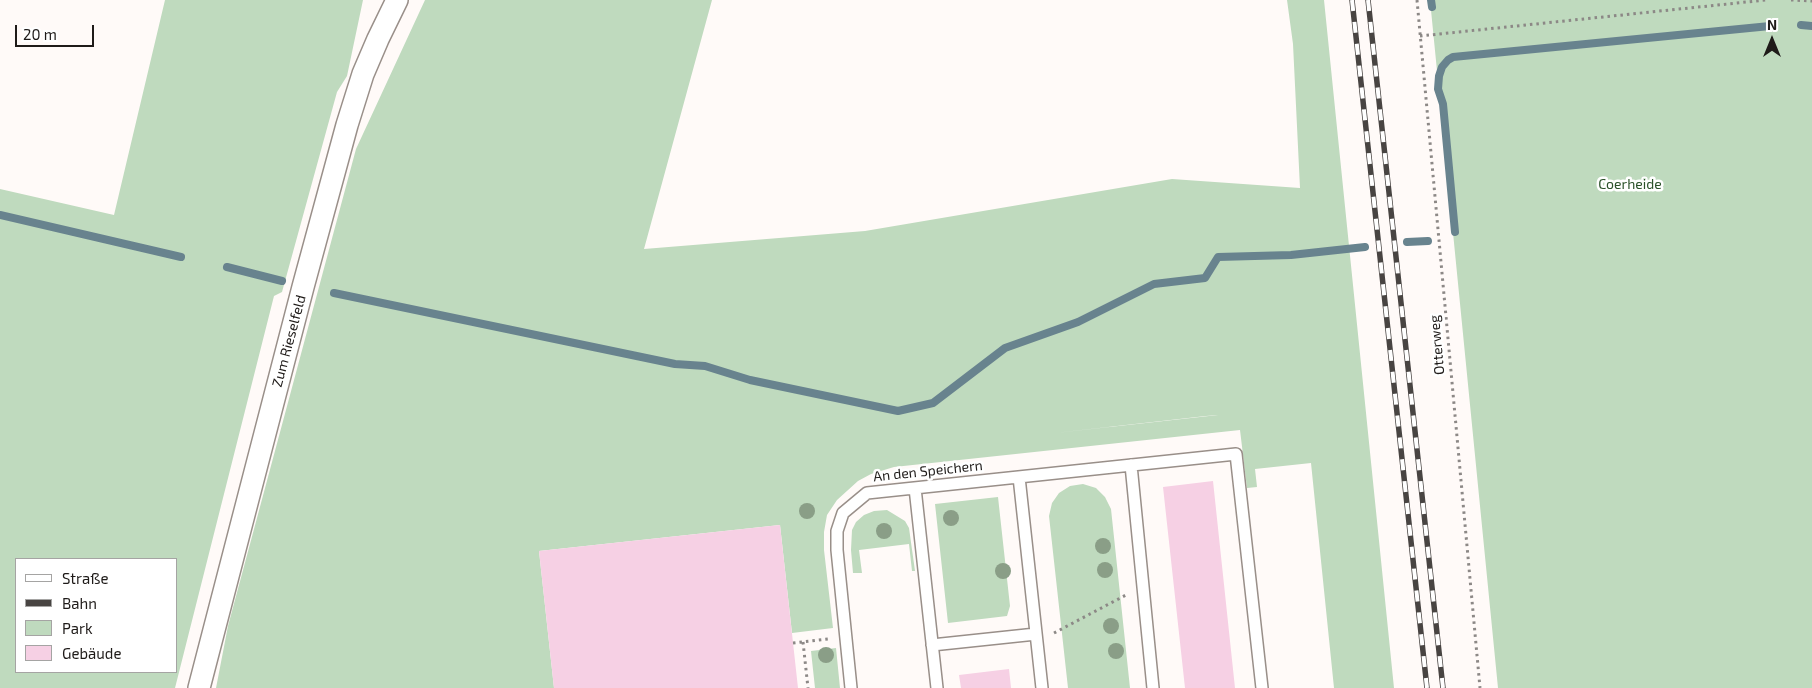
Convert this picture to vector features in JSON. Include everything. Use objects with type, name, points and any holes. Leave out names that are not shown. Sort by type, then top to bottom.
[{"type":"street","name":"Zum Rieselfeld","points":[[199,688],[300,296],[347,125],[367,65],[397,0]]},
{"type":"lane","name":"An den Speichern","points":[[851,688],[837,550],[837,531],[843,513],[866,493],[1236,454],[1262,688]]},
{"type":"lane","points":[[1131,465],[1153,688]]},
{"type":"lane","points":[[1020,476],[1042,688]]},
{"type":"lane","points":[[916,488],[937,688]]},
{"type":"lane","points":[[932,645],[1036,637]]},
{"type":"path","name":"Otterweg","points":[[1416,0],[1480,688]]},
{"type":"path","points":[[1420,36],[1766,0]]},
{"type":"path","points":[[1791,0],[1812,1]]},
{"type":"path","points":[[1036,637],[1142,587]]},
{"type":"path","points":[[793,643],[818,640]]},
{"type":"path","points":[[803,642],[808,688]]},
{"type":"green space","points":[[165,0],[363,0],[347,76],[337,92],[282,292],[274,296],[175,688],[0,688],[0,189],[114,215]]},
{"type":"green space","points":[[425,0],[712,0],[644,249],[865,231],[1172,179],[1300,188],[1293,44],[1287,0],[1324,0],[1394,688],[1334,688],[1311,463],[1255,469],[1257,487],[1247,488],[1240,430],[894,467],[871,474],[858,481],[837,500],[827,515],[824,532],[824,550],[833,628],[792,633],[780,525],[539,551],[554,688],[216,688],[228,626],[356,149]],"holes":[[[1218,415],[1046,434],[1206,416]]]},
{"type":"green space","name":"Coerheide","points":[[1430,0],[1812,0],[1812,688],[1498,688]]},
{"type":"green space","points":[[1083,484],[1096,488],[1105,497],[1111,509],[1130,688],[1068,688],[1049,516],[1052,503],[1059,493],[1070,486]]},
{"type":"green space","points":[[998,497],[1010,606],[1007,616],[948,623],[935,504]]},
{"type":"green space","points":[[887,510],[905,521],[909,528],[915,571],[912,571],[909,544],[859,550],[862,573],[853,573],[852,530],[856,522],[864,515],[874,511]]},
{"type":"green space","points":[[836,648],[840,688],[815,688],[811,651]]},
{"type":"building","points":[[1213,481],[1235,688],[1185,688],[1163,487]]},
{"type":"building","points":[[780,525],[798,688],[554,688],[539,551]]},
{"type":"building","points":[[1009,669],[1011,688],[961,688],[959,675]]},
{"type":"waterway","points":[[1431,0],[1432,7]]},
{"type":"waterway","points":[[1801,25],[1812,26]]},
{"type":"waterway","points":[[1455,232],[1443,104],[1438,89],[1442,67],[1448,60],[1453,57],[1770,26]]},
{"type":"waterway","points":[[0,215],[181,257]]},
{"type":"waterway","points":[[1407,242],[1428,241]]},
{"type":"waterway","points":[[334,293],[675,364],[705,366],[750,380],[898,411],[933,403],[1005,348],[1078,322],[1154,284],[1205,278],[1218,257],[1291,255],[1365,247]]},
{"type":"waterway","points":[[227,267],[282,281]]},
{"type":"railway","points":[[1352,0],[1427,688]]},
{"type":"railway","points":[[1368,0],[1443,688]]}]
